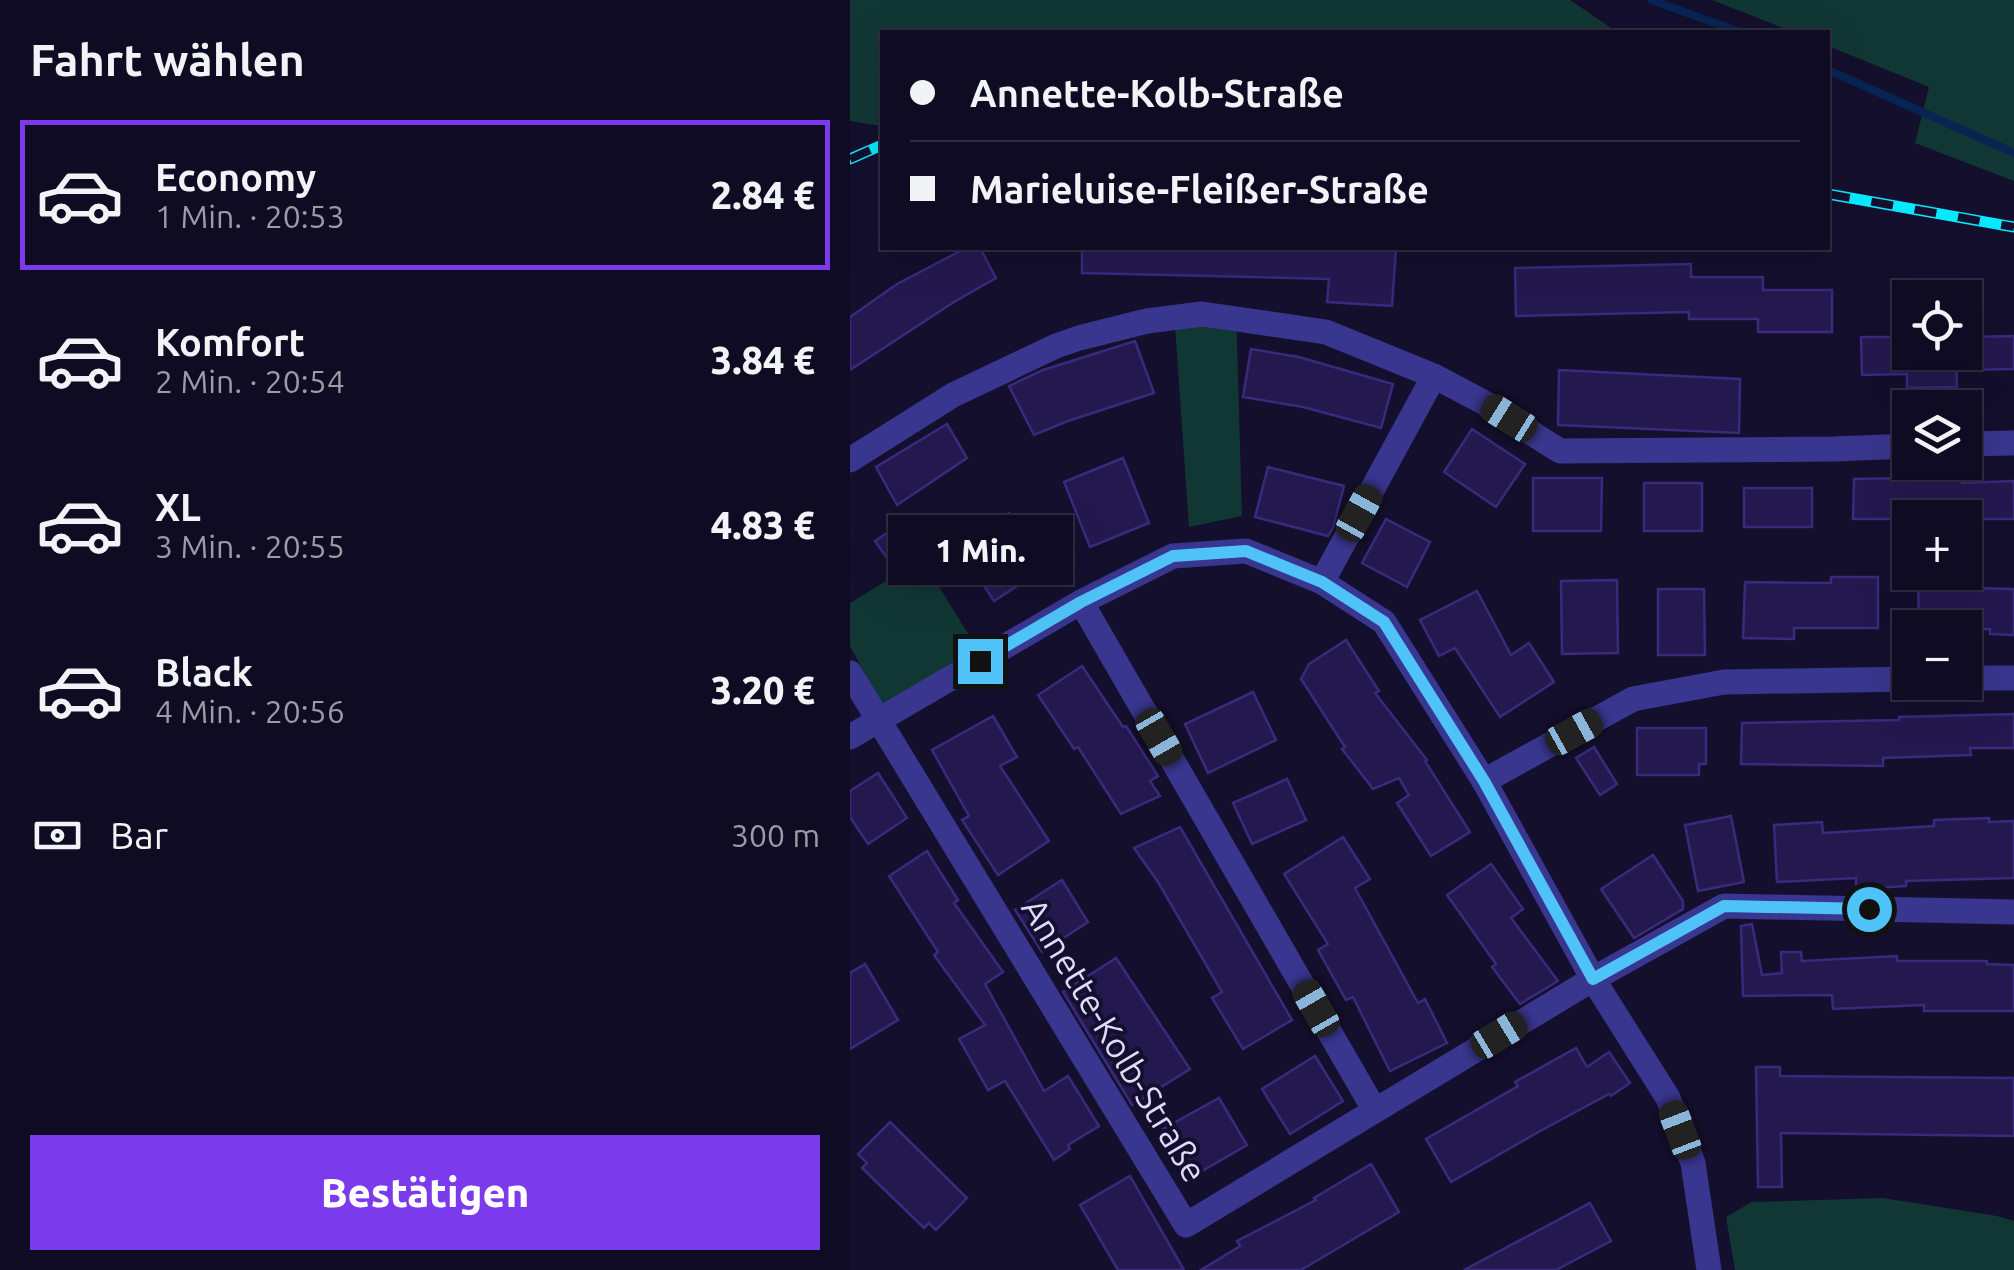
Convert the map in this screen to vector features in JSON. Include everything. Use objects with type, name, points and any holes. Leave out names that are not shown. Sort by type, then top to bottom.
[{"type":"street","points":[[850,460],[954,395],[1056,346],[1148,321],[1202,314],[1326,332],[1434,376],[1560,451],[1892,447]]},
{"type":"street","points":[[1322,582],[1434,376]]},
{"type":"street","points":[[1982,443],[2014,442]]},
{"type":"street","points":[[850,737],[1081,602],[1173,556],[1246,551],[1322,582],[1384,622],[1484,781],[1593,979],[1668,1098],[1693,1163],[1709,1270]]},
{"type":"street","points":[[1081,602],[1374,1109]]},
{"type":"street","name":"Annette-Kolb-Straße","points":[[850,673],[1186,1225],[1593,979],[1724,906],[2014,912]]},
{"type":"street","points":[[1982,678],[2014,678]]},
{"type":"street","points":[[1484,781],[1633,699],[1724,682],[1892,679]]},
{"type":"green space","points":[[850,0],[1570,0],[1614,30],[880,30],[880,126],[850,121]]},
{"type":"green space","points":[[1712,0],[2014,0],[2014,181],[1915,143],[1929,87],[1830,47],[1830,30],[1788,30]]},
{"type":"green space","points":[[1236,308],[1242,516],[1189,527],[1174,311]]},
{"type":"green space","points":[[922,559],[978,650],[883,706],[850,646],[850,603]]},
{"type":"green space","points":[[1883,1198],[2014,1221],[2014,1270],[1735,1270],[1726,1217],[1752,1202]]},
{"type":"building","points":[[962,250],[981,250],[996,278],[850,370],[850,317],[897,284]]},
{"type":"building","points":[[1082,250],[1396,250],[1392,306],[1327,302],[1329,279],[1082,273]]},
{"type":"building","points":[[1691,264],[1691,277],[1763,277],[1763,290],[1832,290],[1832,332],[1758,332],[1758,319],[1689,319],[1689,312],[1516,316],[1515,268]]},
{"type":"building","points":[[2014,336],[2014,369],[1982,370],[1982,337]]},
{"type":"building","points":[[1861,337],[1892,337],[1892,370],[1956,370],[1957,387],[1907,388],[1907,374],[1862,375]]},
{"type":"building","points":[[1135,341],[1154,393],[1034,435],[1009,386],[1043,370]]},
{"type":"building","points":[[1251,349],[1299,357],[1393,384],[1381,428],[1303,407],[1243,397]]},
{"type":"building","points":[[1559,370],[1740,379],[1739,433],[1558,425]]},
{"type":"building","points":[[947,424],[967,458],[897,505],[876,467]]},
{"type":"building","points":[[1472,429],[1525,464],[1496,507],[1444,472]]},
{"type":"building","points":[[1123,458],[1149,523],[1090,547],[1064,482]]},
{"type":"building","points":[[1268,467],[1344,486],[1328,536],[1255,517]]},
{"type":"building","points":[[1533,478],[1602,478],[1601,531],[1533,531]]},
{"type":"building","points":[[1854,479],[2014,481],[2014,519],[1982,519],[1982,500],[1892,500],[1892,519],[1853,519]]},
{"type":"building","points":[[1644,483],[1702,483],[1702,531],[1644,531]]},
{"type":"building","points":[[1744,488],[1812,488],[1812,527],[1744,527]]},
{"type":"building","points":[[1009,513],[1045,568],[994,601],[958,546]]},
{"type":"building","points":[[1386,519],[1430,542],[1407,587],[1362,563]]},
{"type":"building","points":[[900,524],[910,541],[887,558],[875,541]]},
{"type":"building","points":[[1831,577],[1878,577],[1878,628],[1794,628],[1794,639],[1743,638],[1745,582],[1831,583]]},
{"type":"building","points":[[1617,580],[1618,653],[1562,654],[1561,581]]},
{"type":"building","points":[[1658,589],[1704,589],[1705,655],[1658,655]]},
{"type":"building","points":[[2014,589],[2014,635],[1990,634],[1990,629],[1982,629],[1982,610],[1919,610],[1918,590]]},
{"type":"building","points":[[1477,591],[1511,655],[1529,643],[1554,682],[1500,717],[1455,648],[1439,656],[1420,620]]},
{"type":"building","points":[[1346,640],[1379,691],[1375,693],[1427,760],[1470,832],[1431,856],[1397,803],[1409,795],[1399,778],[1373,789],[1342,749],[1345,747],[1301,679],[1309,664]]},
{"type":"building","points":[[1082,666],[1158,776],[1150,781],[1160,796],[1121,814],[1078,747],[1074,749],[1038,695]]},
{"type":"building","points":[[1253,692],[1276,740],[1208,773],[1185,724]]},
{"type":"building","points":[[2014,714],[2014,748],[1970,748],[1971,755],[1883,758],[1883,766],[1741,764],[1742,723]]},
{"type":"building","points":[[993,716],[1017,757],[1000,766],[1049,841],[998,875],[962,820],[969,816],[932,750]]},
{"type":"building","points":[[1637,728],[1706,728],[1706,764],[1699,764],[1699,775],[1637,775]]},
{"type":"building","points":[[1594,747],[1617,784],[1600,795],[1576,758]]},
{"type":"building","points":[[878,773],[907,818],[868,844],[850,817],[850,791]]},
{"type":"building","points":[[1287,779],[1306,820],[1252,844],[1233,803]]},
{"type":"building","points":[[1731,816],[1744,882],[1698,891],[1685,825]]},
{"type":"building","points":[[1989,818],[1989,822],[2014,821],[2014,878],[1906,881],[1906,886],[1856,889],[1856,878],[1777,882],[1774,825],[1822,822],[1823,833],[1934,826],[1934,820]]},
{"type":"building","points":[[1180,827],[1292,1020],[1243,1049],[1212,998],[1222,992],[1134,848]]},
{"type":"building","points":[[1343,837],[1370,879],[1355,888],[1418,1003],[1425,999],[1447,1043],[1390,1071],[1353,997],[1346,1000],[1318,950],[1328,944],[1284,874]]},
{"type":"building","points":[[927,851],[958,900],[954,903],[1003,972],[985,984],[1044,1091],[1068,1076],[1099,1126],[1068,1145],[1070,1149],[1054,1160],[1005,1081],[988,1090],[959,1039],[985,1025],[934,955],[938,952],[889,876]]},
{"type":"building","points":[[1653,855],[1683,901],[1683,909],[1634,938],[1601,889]]},
{"type":"building","points":[[1491,864],[1523,909],[1511,918],[1558,981],[1520,1004],[1447,895]]},
{"type":"building","points":[[1062,880],[1088,922],[1042,952],[1015,910]]},
{"type":"building","points":[[1752,924],[1762,975],[1782,973],[1781,952],[1801,952],[1802,961],[1897,956],[1897,961],[1987,961],[2014,965],[2014,1011],[1924,1011],[1924,1005],[1833,1009],[1832,995],[1743,996],[1741,926]]},
{"type":"building","points":[[1116,958],[1190,1069],[1132,1105],[1063,992]]},
{"type":"building","points":[[865,964],[898,1020],[850,1049],[850,973]]},
{"type":"building","points":[[1576,1048],[1587,1067],[1609,1052],[1630,1083],[1451,1182],[1426,1139]]},
{"type":"building","points":[[1315,1056],[1343,1101],[1290,1134],[1262,1089]]},
{"type":"building","points":[[1756,1067],[1780,1067],[1780,1076],[2014,1078],[2014,1136],[1781,1133],[1782,1187],[1758,1187]]},
{"type":"building","points":[[1219,1098],[1247,1145],[1190,1178],[1163,1129]]},
{"type":"building","points":[[890,1122],[967,1198],[936,1230],[929,1223],[924,1228],[862,1168],[867,1163],[858,1154]]},
{"type":"building","points":[[1371,1164],[1399,1212],[1301,1270],[1201,1270],[1240,1246],[1237,1241],[1316,1200]]},
{"type":"building","points":[[1130,1176],[1184,1270],[1118,1270],[1080,1205]]},
{"type":"building","points":[[1590,1203],[1611,1241],[1556,1270],[1464,1270]]},
{"type":"waterway","points":[[1651,0],[1734,30]]},
{"type":"waterway","points":[[1830,71],[2014,153]]},
{"type":"railway","points":[[850,159],[880,146]]},
{"type":"railway","points":[[1830,194],[2014,227]]},
{"type":"route","points":[[980,661],[1081,602],[1173,556],[1246,551],[1322,582],[1384,622],[1484,781],[1593,979],[1724,906],[1869,909]]}]
